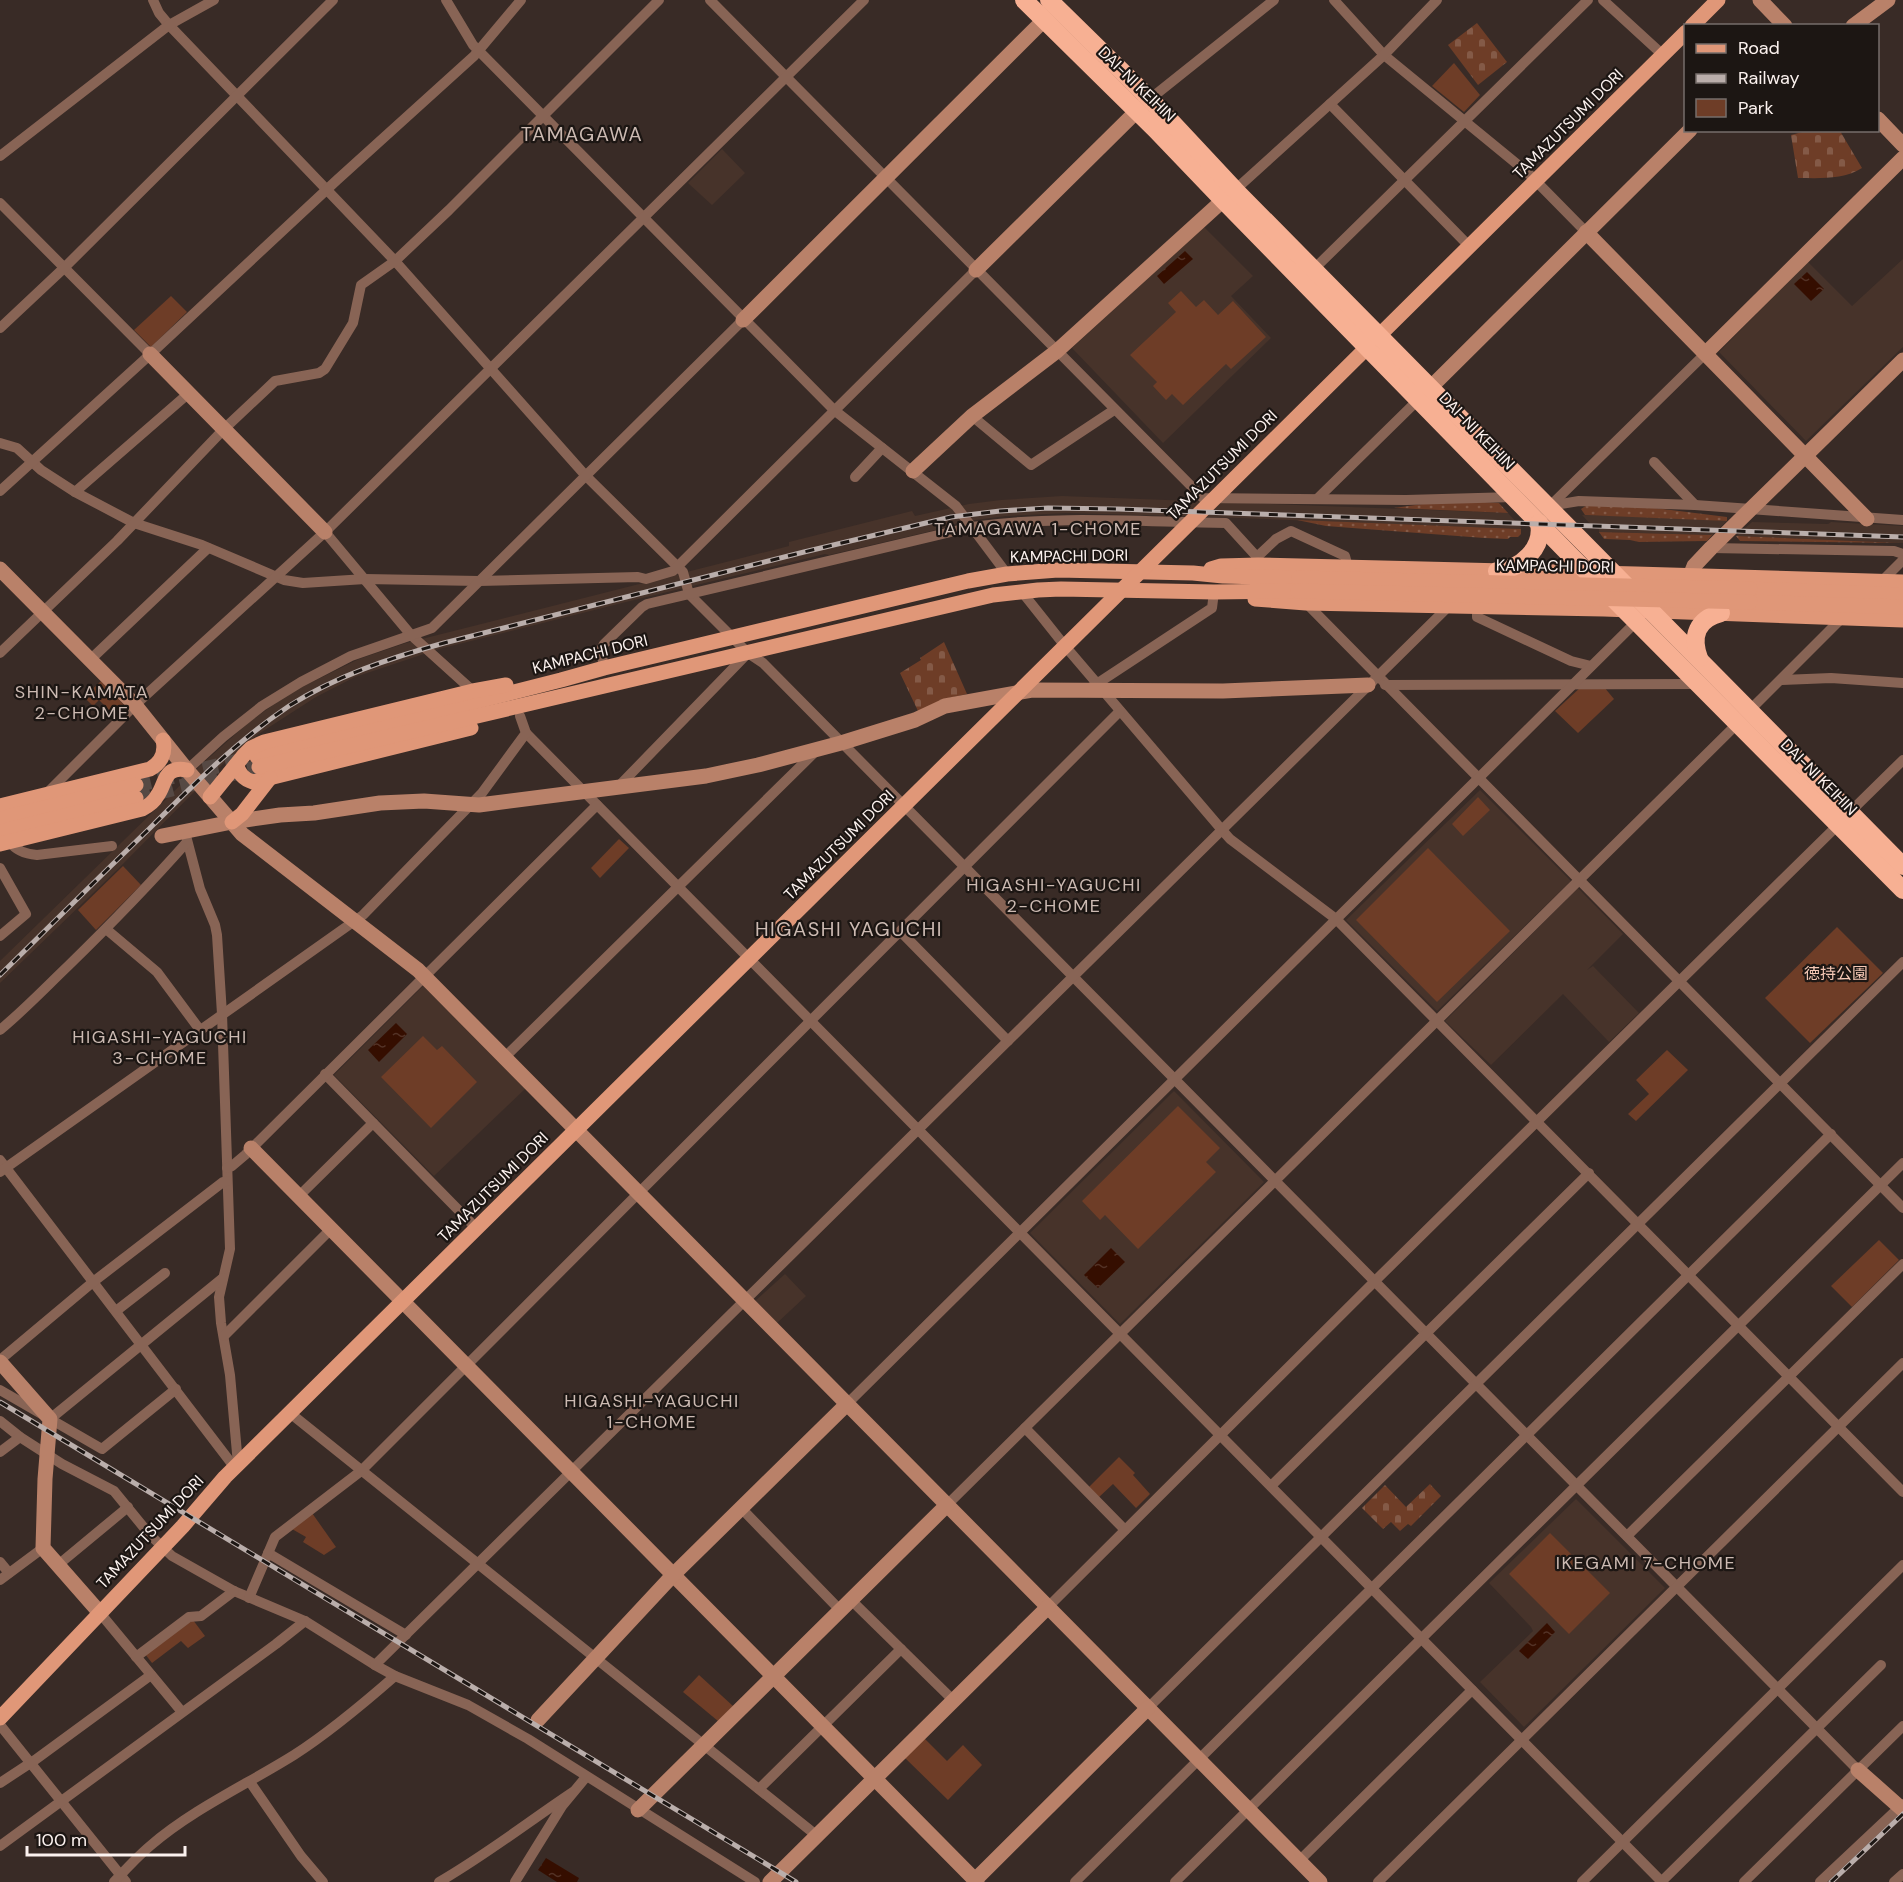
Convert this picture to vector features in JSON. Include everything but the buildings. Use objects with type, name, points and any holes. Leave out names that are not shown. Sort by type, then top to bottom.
[{"type":"highway","name":"DAI-NI KEIHIN","points":[[1024,0],[1054,7],[1229,195],[1373,341],[1425,393],[1549,506],[1614,574],[1638,614],[1699,684],[1744,717]]},
{"type":"highway","name":"DAI-NI KEIHIN","points":[[1229,195],[1314,269],[1373,341]]},
{"type":"highway","name":"DAI-NI KEIHIN","points":[[1425,393],[1515,497],[1588,573],[1638,614],[1699,658],[1744,717],[1844,818],[1903,890]]},
{"type":"highway","points":[[1497,570],[1514,567],[1527,557],[1538,542],[1539,523]]},
{"type":"highway","points":[[1699,658],[1695,642],[1700,626],[1709,617],[1721,613]]},
{"type":"highway","name":"DAI-NI KEIHIN","points":[[1844,818],[1903,866]]},
{"type":"main road","points":[[1694,24],[1718,0]]},
{"type":"main road","name":"TAMAZUTSUMI DORI","points":[[0,1718],[163,1547],[236,1466],[1684,34]]},
{"type":"main road","points":[[1193,573],[1221,566],[1258,561],[1348,567],[1903,582]]},
{"type":"main road","name":"KAMPACHI DORI","points":[[1301,591],[1223,576],[1193,573],[1058,570],[1007,574],[968,581],[604,668],[258,762],[564,696],[964,601],[1022,592],[1061,589],[1214,592],[1903,595]]},
{"type":"main road","points":[[1301,591],[1449,606],[1638,614],[1689,612],[1903,620]]},
{"type":"main road","name":"KAMPACHI DORI","points":[[1750,595],[1903,607]]},
{"type":"main road","points":[[210,797],[251,748],[264,742],[473,691],[536,679],[561,680]]},
{"type":"main road","points":[[236,765],[240,774],[253,782],[519,716],[564,696]]},
{"type":"main road","points":[[0,819],[137,785],[160,761],[164,753],[163,740]]},
{"type":"main road","points":[[3,839],[142,809],[157,797],[165,778],[171,772],[187,770]]},
{"type":"main road","points":[[3,839],[137,785],[151,774],[158,780],[161,789]]},
{"type":"main road","points":[[232,822],[242,814],[270,778]]},
{"type":"main road","points":[[0,806],[49,794],[137,785]]},
{"type":"street","points":[[153,0],[159,14],[169,25],[395,261],[585,475],[677,566],[682,572],[689,594],[748,653],[763,663],[1475,1385],[1527,1434],[1777,1690],[1858,1770],[1902,1807],[1820,1882]]},
{"type":"street","points":[[0,156],[169,25],[214,0]]},
{"type":"street","points":[[0,328],[64,268],[333,0]]},
{"type":"street","points":[[446,0],[473,45],[834,410],[956,506],[1007,574]]},
{"type":"street","points":[[0,491],[479,51],[520,0]]},
{"type":"street","points":[[0,652],[89,568],[224,429],[275,381],[319,373],[325,369],[353,323],[361,285],[395,261],[449,210],[659,0]]},
{"type":"street","points":[[710,0],[1203,498],[1406,500],[1515,497]]},
{"type":"street","points":[[49,794],[135,705],[325,532],[864,0]]},
{"type":"street","points":[[0,443],[17,448],[32,462],[75,492],[134,523],[208,548],[275,578],[303,582],[365,579],[479,581],[639,577],[646,579],[672,571],[1144,105],[1274,0]]},
{"type":"street","points":[[1334,0],[1384,55],[1535,181],[1868,519]]},
{"type":"street","points":[[913,471],[972,416],[1057,351],[1384,55],[1437,0]]},
{"type":"street","points":[[1314,269],[1587,0]]},
{"type":"street","points":[[1603,0],[1663,55]]},
{"type":"street","points":[[1760,0],[1783,24]]},
{"type":"street","points":[[1856,24],[1888,0]]},
{"type":"street","points":[[187,770],[262,706],[301,682],[351,656],[432,628],[1054,7]]},
{"type":"street","points":[[1330,104],[1469,246]]},
{"type":"street","points":[[1879,120],[1903,145]]},
{"type":"street","points":[[1318,498],[1688,132]]},
{"type":"street","points":[[1549,506],[1903,159]]},
{"type":"street","points":[[0,203],[325,532],[411,635],[473,691]]},
{"type":"street","points":[[1689,612],[1690,576],[1694,566],[1903,360]]},
{"type":"street","points":[[75,492],[189,393]]},
{"type":"street","points":[[972,416],[1031,465],[1114,410]]},
{"type":"street","points":[[855,477],[882,448]]},
{"type":"street","points":[[1654,462],[1695,506]]},
{"type":"street","points":[[1549,506],[1579,501],[1903,520]]},
{"type":"street","points":[[604,668],[601,650],[604,644],[642,606],[972,527],[1050,520],[1226,523],[1258,561],[1276,539],[1290,531],[1345,556],[1348,567]]},
{"type":"street","points":[[90,660],[208,548]]},
{"type":"street","points":[[1711,548],[1894,551],[1903,554]]},
{"type":"street","points":[[1881,582],[1903,560]]},
{"type":"street","points":[[0,569],[135,705],[242,834],[424,976],[1320,1882]]},
{"type":"street","points":[[1301,591],[1373,681]]},
{"type":"street","points":[[1022,592],[1096,688],[1120,711],[1230,839],[1336,919],[1903,1492]]},
{"type":"street","points":[[1096,688],[1212,608],[1214,592]]},
{"type":"street","points":[[375,1665],[1449,606]]},
{"type":"street","points":[[1477,607],[1477,617],[1571,661],[1591,666]]},
{"type":"street","points":[[533,1726],[674,1574],[1574,685],[1638,614]]},
{"type":"street","points":[[638,1810],[775,1677],[1843,617]]},
{"type":"street","points":[[617,789],[748,653]]},
{"type":"street","points":[[1782,680],[1831,678],[1903,683]]},
{"type":"street","points":[[162,836],[186,837],[232,822],[380,803],[424,801],[490,804],[706,776],[841,743],[915,720],[945,706],[1032,690],[1096,688],[1223,691],[1373,681],[1389,685],[1699,684]]},
{"type":"street","points":[[1389,685],[1903,1208]]},
{"type":"street","points":[[249,1598],[275,1537],[361,1471],[1120,711]]},
{"type":"street","points":[[519,716],[526,733],[1662,1882],[1881,1665]]},
{"type":"street","points":[[236,1466],[2,1166],[356,921],[482,793],[526,733]]},
{"type":"street","points":[[505,1058],[818,749]]},
{"type":"street","points":[[770,1882],[1903,760]]},
{"type":"street","points":[[227,1168],[251,1148],[597,805]]},
{"type":"street","points":[[0,1030],[106,929],[186,837]]},
{"type":"street","points":[[186,837],[200,889],[215,925],[222,1014],[230,1249],[219,1297],[230,1375],[236,1466]]},
{"type":"street","points":[[3,839],[26,854],[38,855],[112,846]]},
{"type":"street","points":[[0,868],[26,914],[0,936]]},
{"type":"street","points":[[106,929],[157,972],[200,1030]]},
{"type":"street","points":[[901,932],[1008,1041]]},
{"type":"street","points":[[251,1148],[976,1881],[1903,962]]},
{"type":"street","points":[[325,1074],[477,1229]]},
{"type":"street","points":[[299,1196],[373,1123]]},
{"type":"street","points":[[1075,1882],[1830,1134]]},
{"type":"street","points":[[1175,1882],[1903,1163]]},
{"type":"street","points":[[1271,1486],[1589,1173]]},
{"type":"street","points":[[182,1712],[43,1548],[50,1419],[0,1361],[93,1282],[227,1181]]},
{"type":"street","points":[[224,1335],[331,1229]]},
{"type":"street","points":[[1627,1536],[1903,1264]]},
{"type":"street","points":[[116,1311],[165,1273]]},
{"type":"street","points":[[50,1419],[223,1278]]},
{"type":"street","points":[[1378,1882],[1903,1364]]},
{"type":"street","points":[[0,1390],[102,1449],[176,1389]]},
{"type":"street","points":[[290,1413],[816,1835]]},
{"type":"street","points":[[0,1421],[62,1464],[114,1491],[172,1556],[234,1591],[305,1621],[395,1676],[468,1705],[528,1739],[755,1882]]},
{"type":"street","points":[[1025,1428],[1125,1530]]},
{"type":"street","points":[[0,1452],[20,1437]]},
{"type":"street","points":[[58,1565],[128,1507]]},
{"type":"street","points":[[741,1508],[846,1605],[901,1649],[953,1700]]},
{"type":"street","points":[[0,1562],[4,1576],[43,1548]]},
{"type":"street","points":[[268,1553],[406,1635]]},
{"type":"street","points":[[1582,1882],[1903,1565]]},
{"type":"street","points":[[136,1657],[189,1617],[201,1616],[234,1591]]},
{"type":"street","points":[[0,1846],[305,1621]]},
{"type":"street","points":[[759,1789],[901,1649]]},
{"type":"street","points":[[0,1783],[31,1764],[151,1675]]},
{"type":"street","points":[[0,1725],[62,1800],[120,1880],[149,1846],[194,1813],[250,1782],[332,1729],[395,1676]]},
{"type":"street","points":[[1299,1861],[1472,1690]]},
{"type":"street","points":[[1744,1882],[1903,1726]]},
{"type":"street","points":[[516,1882],[562,1806],[586,1777]]},
{"type":"street","points":[[250,1782],[301,1856],[323,1882]]},
{"type":"street","points":[[439,1882],[505,1841],[573,1792]]},
{"type":"street","points":[[731,1882],[737,1872]]},
{"type":"street","points":[[1894,1882],[1903,1874]]},
{"type":"shaded area","points":[[722,149],[745,173],[712,205],[688,183]]},
{"type":"shaded area","points":[[1204,227],[1253,276],[1231,296],[1271,338],[1163,443],[1072,348]]},
{"type":"shaded area","points":[[1903,259],[1903,347],[1806,441],[1719,352],[1808,262],[1852,306]]},
{"type":"shaded area","points":[[1062,496],[1508,513],[1521,529],[1067,513],[1006,516],[960,522],[940,529],[829,555],[825,554],[439,649],[355,677],[316,697],[257,735],[225,762],[0,983],[0,961],[202,764],[248,723],[273,705],[302,687],[359,659],[406,643],[789,546],[789,542],[912,511],[915,516],[969,504]]},
{"type":"shaded area","points":[[1582,515],[1727,521],[1712,535],[1599,532],[1599,529],[1595,529]]},
{"type":"shaded area","points":[[1752,522],[1828,524],[1831,522],[1903,526],[1903,543],[1736,536]]},
{"type":"shaded area","points":[[1480,790],[1571,881],[1437,1011],[1346,920]]},
{"type":"shaded area","points":[[1578,888],[1623,934],[1587,970],[1593,966],[1639,1013],[1609,1042],[1563,994],[1491,1065],[1445,1021]]},
{"type":"shaded area","points":[[423,986],[526,1088],[434,1176],[334,1075]]},
{"type":"shaded area","points":[[1174,1091],[1264,1182],[1120,1324],[1030,1233]]},
{"type":"shaded area","points":[[785,1274],[806,1296],[777,1323],[755,1301]]},
{"type":"shaded area","points":[[1576,1499],[1665,1588],[1524,1727],[1480,1682],[1533,1631],[1489,1583]]},
{"type":"green space","points":[[1477,23],[1507,62],[1478,85],[1448,45]]},
{"type":"green space","points":[[1454,63],[1480,95],[1464,112],[1432,86]]},
{"type":"green space","points":[[1802,132],[1841,132],[1862,168],[1847,175],[1798,178],[1791,135]]},
{"type":"green space","points":[[1181,291],[1196,307],[1204,300],[1218,315],[1233,301],[1266,337],[1231,369],[1226,364],[1183,405],[1172,394],[1166,400],[1153,386],[1157,382],[1130,355],[1176,312],[1168,303]]},
{"type":"green space","points":[[171,296],[187,312],[151,347],[134,330]]},
{"type":"green space","points":[[1452,500],[1499,503],[1508,513],[1394,508]]},
{"type":"green space","points":[[1587,505],[1655,508],[1727,517],[1727,521],[1585,515],[1581,509]]},
{"type":"green space","points":[[1297,520],[1521,529],[1521,534],[1508,539],[1484,538],[1326,526]]},
{"type":"green space","points":[[1599,532],[1713,534],[1707,541],[1639,542],[1604,539]]},
{"type":"green space","points":[[1736,536],[1901,543],[1740,541]]},
{"type":"green space","points":[[944,642],[967,694],[944,699],[918,711],[900,673]]},
{"type":"green space","points":[[101,681],[125,706],[115,716],[99,700],[93,706],[84,697]]},
{"type":"green space","points":[[1582,686],[1604,687],[1614,699],[1578,733],[1555,711]]},
{"type":"green space","points":[[1478,797],[1490,810],[1463,836],[1452,824]]},
{"type":"green space","points":[[619,839],[629,848],[600,878],[591,868]]},
{"type":"green space","points":[[1428,848],[1510,931],[1437,1002],[1356,920]]},
{"type":"green space","points":[[123,866],[141,885],[96,930],[78,910]]},
{"type":"green space","name":"徳持公園","points":[[1837,927],[1883,973],[1810,1043],[1765,998]]},
{"type":"green space","points":[[423,1036],[437,1050],[442,1046],[477,1082],[431,1128],[381,1077]]},
{"type":"green space","points":[[1667,1050],[1688,1070],[1636,1121],[1628,1114],[1649,1094],[1636,1080]]},
{"type":"green space","points":[[1178,1106],[1220,1148],[1206,1162],[1216,1172],[1138,1249],[1105,1215],[1100,1220],[1082,1201]]},
{"type":"green space","points":[[1879,1240],[1899,1260],[1852,1307],[1831,1286]]},
{"type":"green space","points":[[1119,1457],[1135,1473],[1133,1475],[1150,1494],[1136,1508],[1113,1484],[1098,1498],[1088,1488]]},
{"type":"green space","points":[[1430,1484],[1441,1496],[1411,1526],[1408,1524],[1400,1531],[1391,1522],[1383,1529],[1362,1508],[1385,1485],[1406,1507]]},
{"type":"green space","points":[[312,1513],[336,1547],[324,1555],[303,1542],[306,1537],[292,1529]]},
{"type":"green space","points":[[1550,1533],[1610,1593],[1569,1634],[1509,1574]]},
{"type":"green space","points":[[193,1620],[205,1636],[188,1648],[181,1641],[152,1663],[145,1654]]},
{"type":"green space","points":[[699,1675],[733,1706],[718,1721],[683,1692]]},
{"type":"green space","points":[[924,1738],[947,1761],[963,1745],[982,1765],[948,1800],[904,1757]]},
{"type":"water","points":[[1185,251],[1193,259],[1164,284],[1157,276]]},
{"type":"water","points":[[1807,272],[1824,289],[1811,301],[1794,284]]},
{"type":"water","points":[[396,1023],[407,1034],[379,1062],[368,1050]]},
{"type":"water","points":[[1111,1248],[1125,1262],[1098,1288],[1084,1275]]},
{"type":"water","points":[[1547,1623],[1555,1632],[1528,1659],[1519,1651]]},
{"type":"water","points":[[546,1858],[579,1878],[577,1882],[557,1882],[538,1870]]},
{"type":"tunnel","points":[[136,785],[247,759]]},
{"type":"tunnel","points":[[136,798],[259,767]]},
{"type":"railway","points":[[0,975],[216,764],[289,706],[325,686],[384,662],[444,643],[951,517],[1048,508],[1118,509],[1903,537]]},
{"type":"railway","points":[[0,1402],[796,1882]]},
{"type":"railway","points":[[1831,1882],[1903,1814]]},
{"type":"district","name":"TAMAGAWA","points":[[582,134]]},
{"type":"district","name":"TAMAGAWA 1-CHOME","points":[[1038,529]]},
{"type":"district","name":"SHIN-KAMATA 2-CHOME","points":[[82,702]]},
{"type":"district","name":"HIGASHI-YAGUCHI 2-CHOME","points":[[1054,895]]},
{"type":"district","name":"HIGASHI YAGUCHI","points":[[849,929]]},
{"type":"district","name":"HIGASHI-YAGUCHI 3-CHOME","points":[[160,1047]]},
{"type":"district","name":"HIGASHI-YAGUCHI 1-CHOME","points":[[652,1411]]},
{"type":"district","name":"IKEGAMI 7-CHOME","points":[[1646,1563]]}]
